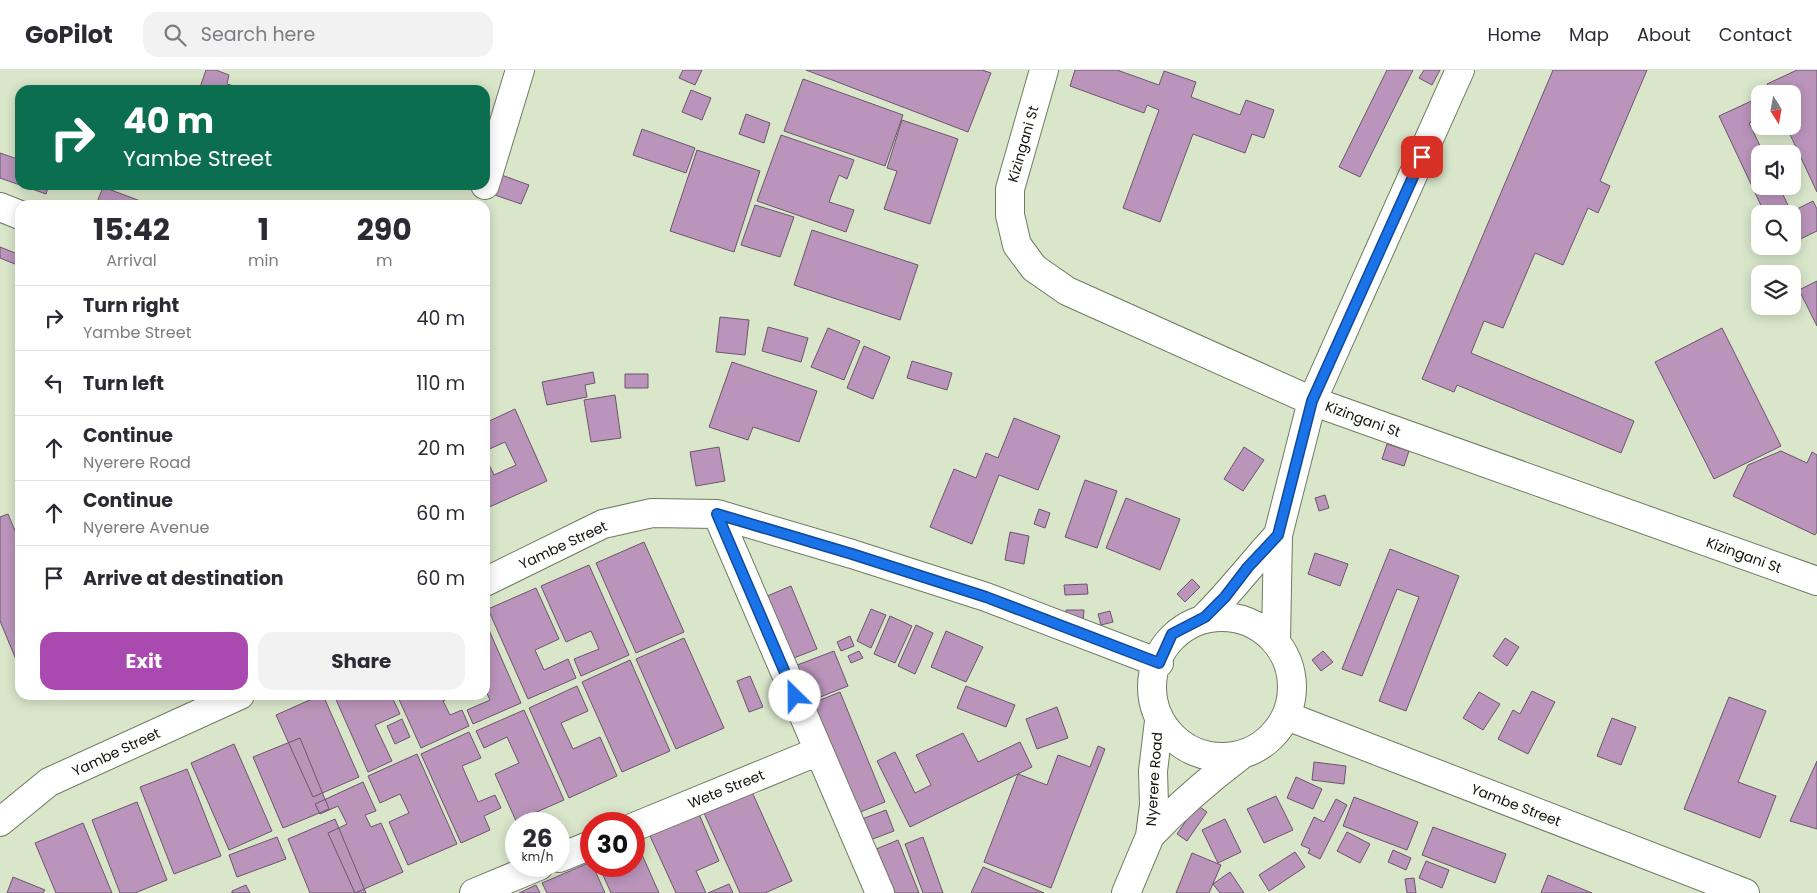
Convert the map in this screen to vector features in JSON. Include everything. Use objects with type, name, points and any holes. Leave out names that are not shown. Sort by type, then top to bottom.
[{"type":"street","points":[[490,169],[520,70]]},
{"type":"street","name":"Kizingani St","points":[[1044,70],[1010,189],[1010,215],[1017,245],[1034,268],[1067,291],[1312,401],[1817,581]]},
{"type":"street","points":[[1278,535],[1248,567],[1225,597],[1205,617],[1172,634],[1159,663],[1150,694],[1159,722],[1179,745],[1208,757],[1240,756],[1268,742],[1287,716],[1293,677],[1276,640],[1278,535],[1312,401],[1460,70]]},
{"type":"street","points":[[0,207],[15,212]]},
{"type":"street","name":"Yambe Street","points":[[490,580],[603,524],[652,514],[717,514],[852,554],[986,597],[1159,663]]},
{"type":"street","points":[[717,514],[880,893]]},
{"type":"street","points":[[1205,617],[1244,618],[1276,640]]},
{"type":"street","name":"Yambe Street","points":[[0,822],[49,782],[229,700]]},
{"type":"street","name":"Yambe Street","points":[[1287,716],[1745,893]]},
{"type":"street","name":"Nyerere Road","points":[[1150,836],[1154,805],[1153,771],[1159,722]]},
{"type":"street","name":"Wete Street","points":[[645,822],[819,751]]},
{"type":"street","name":"Nyerere Road","points":[[1150,836],[1173,811],[1203,784],[1240,756]]},
{"type":"street","points":[[1126,893],[1150,836]]},
{"type":"street","points":[[474,893],[513,877]]},
{"type":"building","points":[[206,70],[216,70],[229,75],[227,84],[230,85],[201,85]]},
{"type":"building","points":[[683,70],[702,70],[695,85],[679,78]]},
{"type":"building","points":[[806,70],[982,70],[991,73],[968,132]]},
{"type":"building","points":[[1075,70],[1117,70],[1159,85],[1164,71],[1196,82],[1191,97],[1240,115],[1246,100],[1274,110],[1264,138],[1252,134],[1245,153],[1193,134],[1160,222],[1123,208],[1159,110],[1147,105],[1144,113],[1070,86]]},
{"type":"building","points":[[1387,70],[1413,70],[1360,177],[1339,167]]},
{"type":"building","points":[[1424,70],[1440,70],[1432,85],[1419,78]]},
{"type":"building","points":[[1553,70],[1647,70],[1600,181],[1610,186],[1598,213],[1588,208],[1563,265],[1535,253],[1503,328],[1484,321],[1471,353],[1634,421],[1621,453],[1457,385],[1454,392],[1422,379]]},
{"type":"building","points":[[1797,70],[1817,70],[1817,192],[1801,158],[1801,145],[1795,145],[1790,135],[1801,135],[1801,85],[1767,84]]},
{"type":"building","points":[[803,79],[903,115],[885,166],[784,131]]},
{"type":"building","points":[[691,90],[711,98],[702,120],[682,112]]},
{"type":"building","points":[[1751,101],[1751,122],[1749,123],[1751,135],[1755,135],[1760,145],[1751,145],[1751,184],[1719,116]]},
{"type":"building","points":[[746,114],[770,123],[764,143],[739,134]]},
{"type":"building","points":[[902,120],[958,139],[930,224],[884,209],[897,171],[887,168]]},
{"type":"building","points":[[642,129],[695,148],[686,173],[633,155]]},
{"type":"building","points":[[781,135],[854,160],[847,179],[839,175],[829,202],[854,210],[846,232],[757,201]]},
{"type":"building","points":[[697,150],[760,171],[734,252],[670,231]]},
{"type":"building","points":[[0,153],[15,158],[15,183],[0,178]]},
{"type":"building","points":[[496,173],[529,185],[521,204],[489,193]]},
{"type":"building","points":[[35,190],[47,190],[46,194]]},
{"type":"building","points":[[102,190],[111,190],[138,200],[98,200]]},
{"type":"building","points":[[1756,195],[1783,195],[1788,205],[1761,205]]},
{"type":"building","points":[[1813,201],[1817,209],[1817,231],[1801,239],[1801,207]]},
{"type":"building","points":[[755,205],[794,217],[780,257],[741,245]]},
{"type":"building","points":[[812,230],[918,265],[900,320],[794,285]]},
{"type":"building","points":[[0,247],[15,253],[15,264],[0,258]]},
{"type":"building","points":[[1817,281],[1817,326],[1801,294],[1801,289]]},
{"type":"building","points":[[720,317],[749,320],[745,355],[716,352]]},
{"type":"building","points":[[768,327],[808,338],[801,362],[762,351]]},
{"type":"building","points":[[828,328],[860,341],[844,380],[811,367]]},
{"type":"building","points":[[1722,328],[1781,446],[1714,479],[1655,362]]},
{"type":"building","points":[[864,346],[890,357],[873,399],[847,388]]},
{"type":"building","points":[[912,361],[952,373],[947,390],[907,378]]},
{"type":"building","points":[[732,362],[817,391],[799,442],[753,427],[748,440],[709,427]]},
{"type":"building","points":[[593,372],[595,383],[585,385],[587,397],[547,405],[542,382]]},
{"type":"building","points":[[625,374],[648,374],[648,388],[625,388]]},
{"type":"building","points":[[615,395],[621,438],[591,442],[584,400]]},
{"type":"building","points":[[515,409],[547,481],[490,507],[490,467],[494,475],[516,465],[505,442],[490,449],[490,421]]},
{"type":"building","points":[[1014,418],[1060,436],[1038,490],[999,475],[972,544],[930,527],[954,469],[976,478],[986,453],[998,458]]},
{"type":"building","points":[[1387,444],[1409,451],[1404,466],[1382,459]]},
{"type":"building","points":[[719,447],[725,481],[696,486],[690,452]]},
{"type":"building","points":[[1244,447],[1264,460],[1243,491],[1224,479]]},
{"type":"building","points":[[1781,451],[1807,463],[1812,452],[1817,455],[1817,532],[1815,535],[1733,496],[1748,465]]},
{"type":"building","points":[[1085,480],[1117,491],[1097,548],[1065,537]]},
{"type":"building","points":[[1325,495],[1329,508],[1319,511],[1315,498]]},
{"type":"building","points":[[1126,498],[1180,519],[1160,570],[1106,548]]},
{"type":"building","points":[[1039,509],[1050,513],[1045,528],[1034,524]]},
{"type":"building","points":[[8,514],[15,531],[15,657],[0,621],[0,517]]},
{"type":"building","points":[[1010,532],[1029,536],[1024,564],[1005,560]]},
{"type":"building","points":[[644,542],[684,632],[636,653],[596,563]]},
{"type":"building","points":[[1390,549],[1459,576],[1406,711],[1379,701],[1419,597],[1397,589],[1362,676],[1342,669]]},
{"type":"building","points":[[1315,553],[1348,564],[1340,586],[1308,574]]},
{"type":"building","points":[[589,565],[629,655],[581,676],[574,659],[599,649],[591,631],[566,642],[541,586]]},
{"type":"building","points":[[1192,579],[1200,587],[1185,602],[1177,594]]},
{"type":"building","points":[[1087,584],[1088,594],[1065,595],[1064,585]]},
{"type":"building","points":[[791,586],[817,649],[786,661],[760,599]]},
{"type":"building","points":[[536,588],[559,639],[535,650],[544,670],[568,659],[576,678],[528,699],[490,614],[490,608]]},
{"type":"building","points":[[871,609],[886,615],[871,648],[857,641]]},
{"type":"building","points":[[1066,610],[1084,610],[1083,621],[1066,620]]},
{"type":"building","points":[[1110,611],[1113,622],[1101,625],[1098,614]]},
{"type":"building","points":[[890,616],[912,626],[895,663],[874,654]]},
{"type":"building","points":[[916,625],[933,633],[915,674],[898,666]]},
{"type":"building","points":[[946,631],[983,647],[966,682],[931,667]]},
{"type":"building","points":[[490,632],[521,703],[473,724],[467,710],[490,700]]},
{"type":"building","points":[[850,636],[854,646],[841,651],[837,642]]},
{"type":"building","points":[[684,638],[724,728],[676,749],[636,659]]},
{"type":"building","points":[[1505,638],[1519,647],[1507,666],[1493,656]]},
{"type":"building","points":[[834,651],[848,686],[805,703],[792,667]]},
{"type":"building","points":[[859,651],[863,658],[851,663],[848,656]]},
{"type":"building","points":[[1323,651],[1333,662],[1321,671],[1312,660]]},
{"type":"building","points":[[630,660],[670,751],[622,772],[582,682]]},
{"type":"building","points":[[750,676],[763,707],[749,712],[737,681]]},
{"type":"building","points":[[577,686],[588,711],[561,723],[573,749],[600,737],[617,776],[569,798],[529,708]]},
{"type":"building","points":[[966,686],[1015,705],[1006,727],[957,708]]},
{"type":"building","points":[[1532,691],[1555,702],[1528,754],[1498,739],[1513,710],[1520,714]]},
{"type":"building","points":[[840,692],[885,802],[853,815],[808,705]]},
{"type":"building","points":[[1479,692],[1500,704],[1483,730],[1463,718]]},
{"type":"building","points":[[1729,697],[1766,711],[1738,782],[1776,796],[1760,838],[1684,809]]},
{"type":"building","points":[[310,700],[325,700],[359,777],[313,797],[276,715]]},
{"type":"building","points":[[336,700],[393,700],[400,714],[375,725],[392,761],[368,772]]},
{"type":"building","points":[[399,700],[445,700],[443,701],[450,715],[462,710],[469,726],[421,748]]},
{"type":"building","points":[[1057,707],[1068,738],[1037,749],[1026,719]]},
{"type":"building","points":[[524,710],[564,800],[537,812],[512,812],[495,774],[519,763],[507,737],[484,748],[476,731]]},
{"type":"building","points":[[1612,718],[1636,727],[1621,765],[1597,756]]},
{"type":"building","points":[[402,719],[410,737],[395,744],[387,726]]},
{"type":"building","points":[[469,732],[481,758],[462,766],[478,802],[495,795],[501,808],[484,816],[490,830],[461,843],[421,754]]},
{"type":"building","points":[[963,733],[978,762],[1020,742],[1032,767],[910,827],[877,761],[895,752],[915,793],[931,785],[916,755]]},
{"type":"building","points":[[300,738],[329,809],[283,828],[253,757]]},
{"type":"building","points":[[234,744],[272,831],[229,850],[191,763]]},
{"type":"building","points":[[1098,746],[1105,749],[1051,888],[984,862],[1018,774],[1047,785],[1058,755],[1090,767]]},
{"type":"building","points":[[417,754],[457,844],[408,865],[389,822],[409,813],[400,794],[380,803],[368,776]]},
{"type":"building","points":[[1817,761],[1817,829],[1790,821]]},
{"type":"building","points":[[1314,762],[1346,766],[1344,784],[1312,780]]},
{"type":"building","points":[[187,769],[221,856],[174,874],[140,787]]},
{"type":"building","points":[[1296,777],[1322,789],[1313,809],[1287,798]]},
{"type":"building","points":[[363,782],[376,811],[365,815],[371,827],[381,823],[403,872],[355,893],[328,833],[347,824],[338,806],[320,814],[315,804]]},
{"type":"building","points":[[752,792],[792,881],[765,893],[740,893],[704,813]]},
{"type":"building","points":[[1276,796],[1293,830],[1264,843],[1247,809]]},
{"type":"building","points":[[1354,797],[1418,822],[1407,850],[1343,826]]},
{"type":"building","points":[[1336,799],[1347,805],[1320,859],[1308,853],[1310,849],[1301,845],[1314,817],[1324,822]]},
{"type":"building","points":[[137,802],[167,880],[135,893],[120,893],[92,820]]},
{"type":"building","points":[[1197,805],[1207,812],[1187,841],[1177,834]]},
{"type":"building","points":[[886,810],[894,831],[870,840],[862,819]]},
{"type":"building","points":[[699,814],[719,861],[696,871],[706,893],[676,893],[650,836]]},
{"type":"building","points":[[335,819],[366,893],[310,893],[288,839]]},
{"type":"building","points":[[1225,819],[1241,852],[1218,863],[1202,830]]},
{"type":"building","points":[[83,823],[112,893],[56,893],[35,843]]},
{"type":"building","points":[[1433,827],[1506,854],[1495,883],[1422,855]]},
{"type":"building","points":[[1347,832],[1370,844],[1360,863],[1337,851]]},
{"type":"building","points":[[277,837],[286,859],[237,877],[229,855]]},
{"type":"building","points":[[923,837],[943,893],[923,893],[905,844]]},
{"type":"building","points":[[898,840],[919,893],[885,893],[869,852]]},
{"type":"building","points":[[1393,850],[1411,858],[1406,870],[1388,862]]},
{"type":"building","points":[[1295,852],[1305,867],[1269,891],[1259,875]]},
{"type":"building","points":[[1192,853],[1221,865],[1209,893],[1176,893]]},
{"type":"building","points":[[645,861],[659,893],[611,893],[604,877],[645,877]]},
{"type":"building","points":[[1426,861],[1449,870],[1442,888],[1419,878]]},
{"type":"building","points":[[580,867],[580,877],[598,877],[605,893],[547,893],[542,883],[556,877],[570,877],[570,871]]},
{"type":"building","points":[[983,867],[1044,893],[971,893]]},
{"type":"building","points":[[1230,872],[1244,893],[1220,893],[1213,884]]},
{"type":"building","points":[[1548,875],[1592,893],[1541,893]]},
{"type":"building","points":[[13,877],[45,890],[43,893],[7,893]]},
{"type":"building","points":[[1414,878],[1416,893],[1407,893],[1405,879]]},
{"type":"building","points":[[729,884],[733,893],[708,893]]},
{"type":"building","points":[[246,885],[250,893],[232,893],[232,891]]},
{"type":"building","points":[[536,885],[540,893],[519,893]]},
{"type":"route","points":[[795,696],[717,514],[852,554],[986,597],[1159,663],[1172,634],[1205,617],[1225,597],[1248,567],[1278,535],[1312,401],[1422,157]]}]
